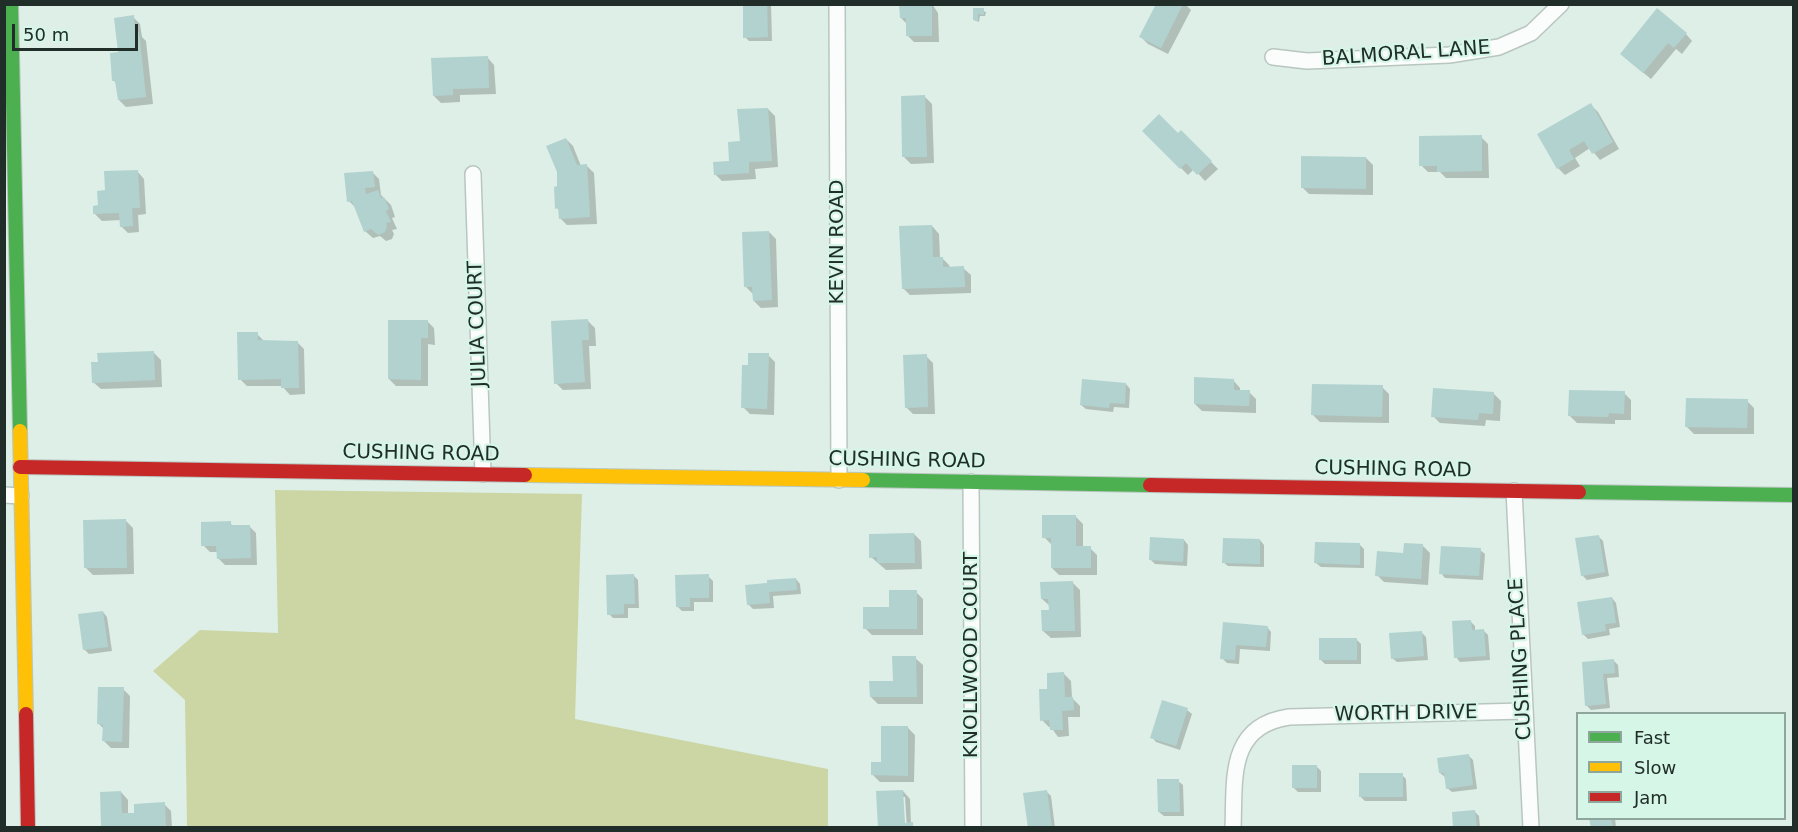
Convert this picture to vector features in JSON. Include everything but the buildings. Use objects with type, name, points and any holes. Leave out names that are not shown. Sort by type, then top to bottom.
[{"type":"street","points":[[11,4],[28,828]]},
{"type":"street","name":"KEVIN ROAD","points":[[837,4],[839,480]]},
{"type":"street","name":"BALMORAL LANE","points":[[1273,57],[1307,61],[1449,54],[1499,47],[1531,33],[1561,4]]},
{"type":"street","name":"JULIA COURT","points":[[473,174],[483,474]]},
{"type":"street","name":"CUSHING ROAD","points":[[20,467],[1794,495]]},
{"type":"street","name":"KNOLLWOOD COURT","points":[[972,482],[973,828]]},
{"type":"street","name":"CUSHING PLACE","points":[[1514,491],[1523,711],[1531,828]]},
{"type":"street","points":[[4,495],[21,496]]},
{"type":"street","name":"WORTH DRIVE","points":[[1233,828],[1239,752],[1245,741],[1266,722],[1289,717],[1523,711]]},
{"type":"green space","points":[[275,490],[582,494],[575,719],[828,769],[828,827],[187,827],[185,700],[153,671],[200,630],[278,633]]},
{"type":"traffic: fast","points":[[11,4],[20,431]]},
{"type":"traffic: fast","points":[[863,480],[1150,485]]},
{"type":"traffic: fast","points":[[1579,492],[1794,495]]},
{"type":"traffic: slow","points":[[20,431],[26,714]]},
{"type":"traffic: slow","points":[[525,475],[863,480]]},
{"type":"traffic: jam","points":[[20,467],[525,475]]},
{"type":"traffic: jam","points":[[1150,485],[1579,492]]},
{"type":"traffic: jam","points":[[26,714],[28,828]]}]
